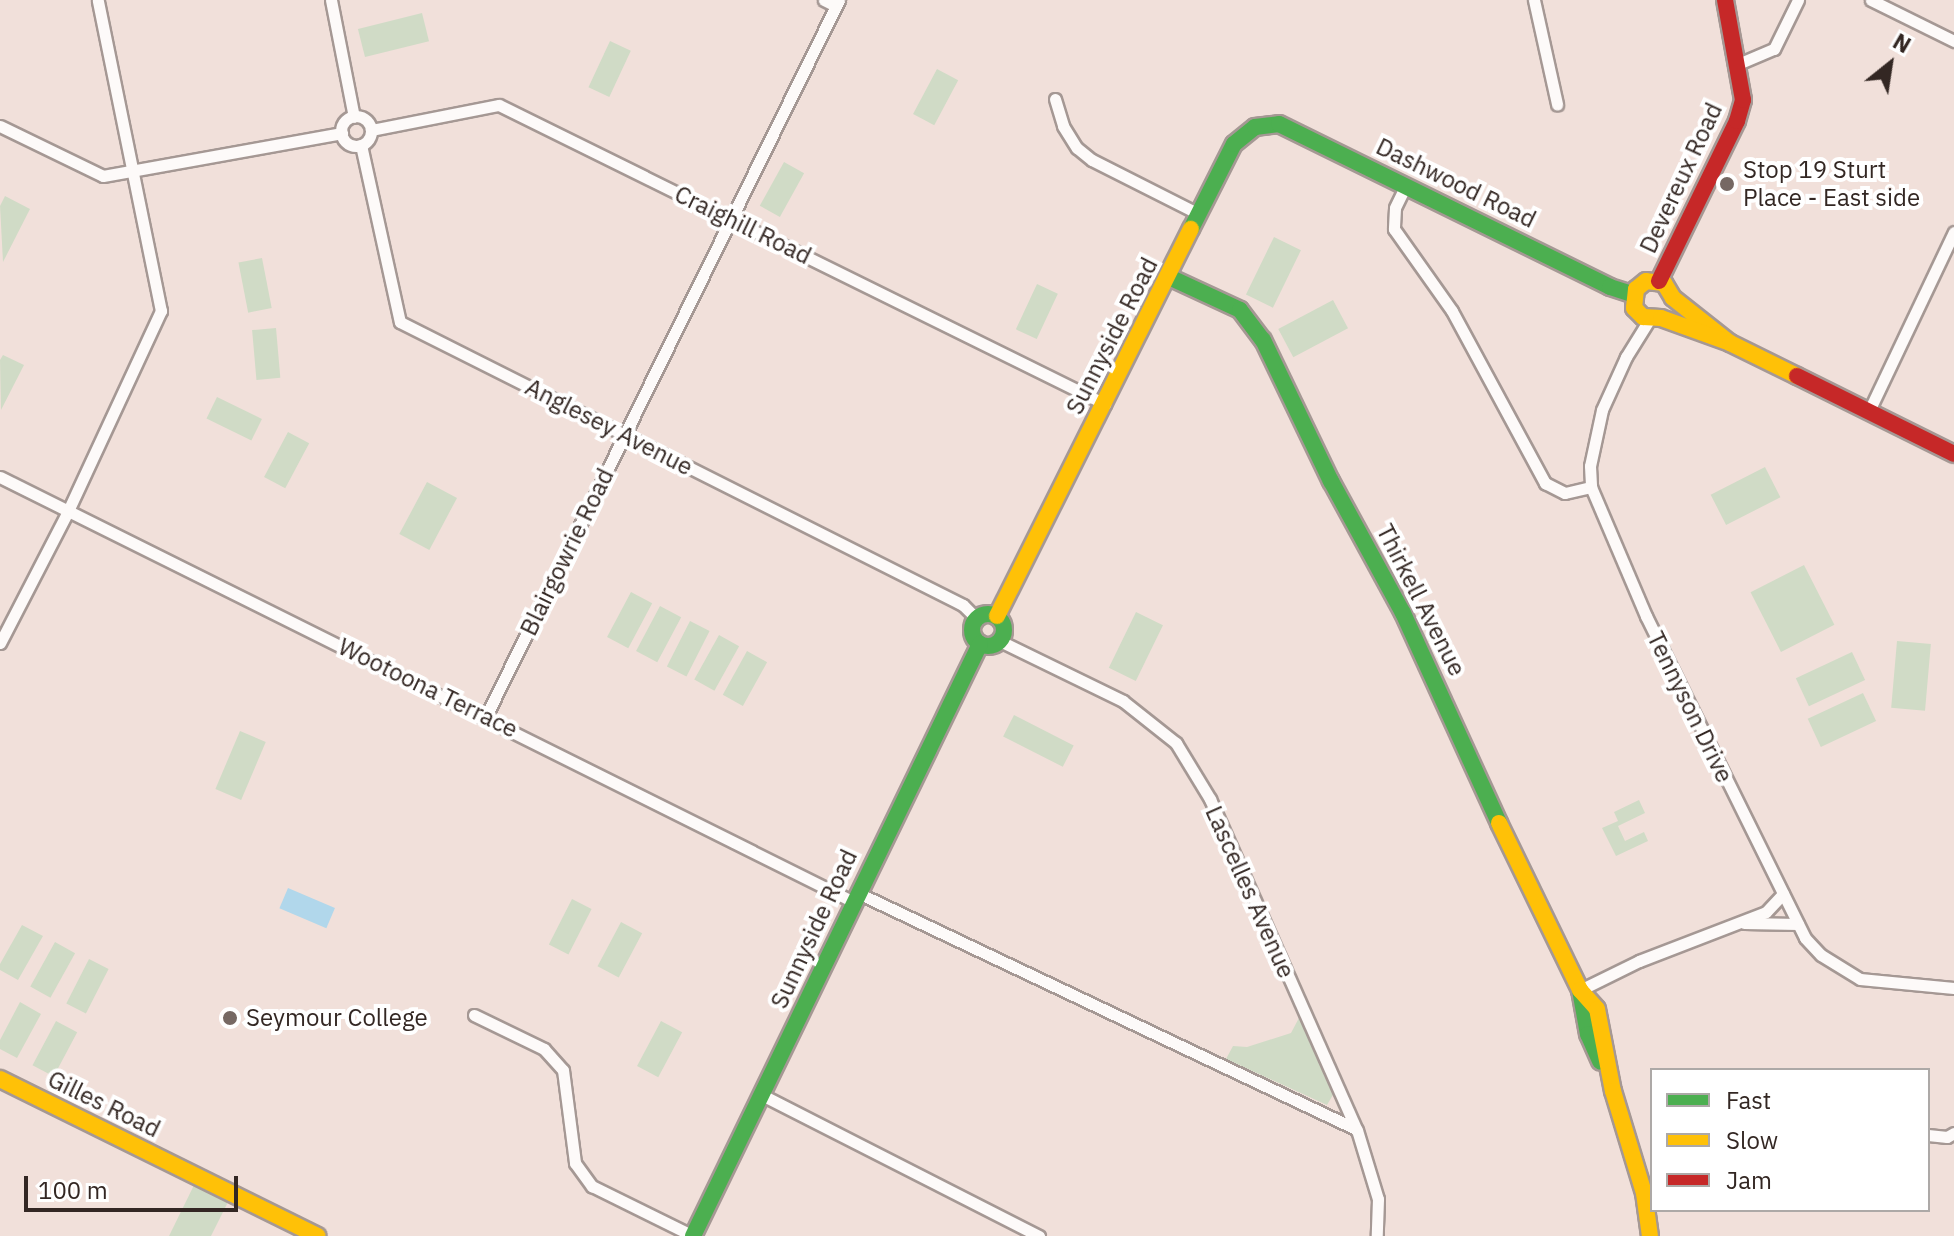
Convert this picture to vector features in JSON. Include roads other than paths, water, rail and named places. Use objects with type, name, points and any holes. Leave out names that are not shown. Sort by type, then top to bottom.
[{"type":"street","points":[[0,643],[68,511],[161,311],[98,0]]},
{"type":"street","points":[[331,0],[354,117]]},
{"type":"street","points":[[1534,0],[1557,104]]},
{"type":"street","name":"Devereux Road","points":[[1659,281],[1737,121],[1743,100],[1725,0]]},
{"type":"street","points":[[1738,64],[1774,49],[1798,0]]},
{"type":"street","points":[[1871,0],[1954,41]]},
{"type":"street","name":"Blairgowrie Road","points":[[486,716],[833,2]]},
{"type":"street","points":[[1055,99],[1072,141],[1092,160],[1199,214]]},
{"type":"street","name":"Craighill Road","points":[[371,130],[499,105],[1105,404]]},
{"type":"street","points":[[354,117],[363,118],[371,130],[368,140],[361,145],[348,144],[342,133],[346,121],[354,117]]},
{"type":"street","name":"Dashwood Road","points":[[1255,127],[1279,124],[1294,129],[1610,287],[1634,295]]},
{"type":"street","points":[[0,126],[103,176],[342,133]]},
{"type":"street","name":"Sunnyside Road","points":[[997,616],[1234,144],[1255,127]]},
{"type":"street","name":"Anglesey Avenue","points":[[361,145],[400,322],[963,605],[976,618]]},
{"type":"street","points":[[1406,185],[1395,208],[1394,229],[1452,311],[1545,483],[1565,493],[1591,487]]},
{"type":"street","points":[[1869,411],[1954,232]]},
{"type":"street","name":"Thirkell Avenue","points":[[1169,277],[1240,310],[1263,340],[1331,481],[1403,613],[1542,918],[1580,990],[1588,1034],[1613,1091],[1644,1193],[1650,1236]]},
{"type":"street","points":[[1730,343],[1673,298],[1667,286],[1659,281],[1641,284],[1634,295],[1634,308],[1655,319],[1730,343],[1954,454]]},
{"type":"street","points":[[1655,319],[1670,310],[1673,298]]},
{"type":"street","name":"Tennyson Drive","points":[[1655,319],[1626,357],[1602,410],[1590,466],[1591,487],[1646,616],[1798,924],[1821,955],[1860,979],[1954,988]]},
{"type":"street","name":"Wootoona Terrace","points":[[0,477],[856,898],[1357,1130]]},
{"type":"street","points":[[985,612],[997,616],[1003,630],[1000,641],[994,647],[980,644],[974,636],[976,618],[985,612]]},
{"type":"street","name":"Lascelles Avenue","points":[[1000,641],[1123,701],[1176,743],[1210,799],[1357,1130],[1378,1199],[1377,1236]]},
{"type":"street","name":"Sunnyside Road","points":[[693,1236],[980,644]]},
{"type":"street","points":[[1580,990],[1639,961],[1766,912],[1783,894]]},
{"type":"street","points":[[1736,924],[1798,924]]},
{"type":"street","points":[[474,1015],[544,1049],[563,1070],[575,1163],[592,1186],[693,1236]]},
{"type":"street","name":"Gilles Road","points":[[0,1079],[292,1231],[317,1236]]},
{"type":"street","points":[[762,1095],[1039,1236]]},
{"type":"street","points":[[1930,1135],[1947,1137],[1954,1133]]},
{"type":"water","points":[[288,888],[335,908],[326,928],[279,908]]},
{"type":"place","name":"Stop 19 Sturt Place - East side","points":[[1727,184]]},
{"type":"place","name":"Seymour College","points":[[230,1018]]}]
